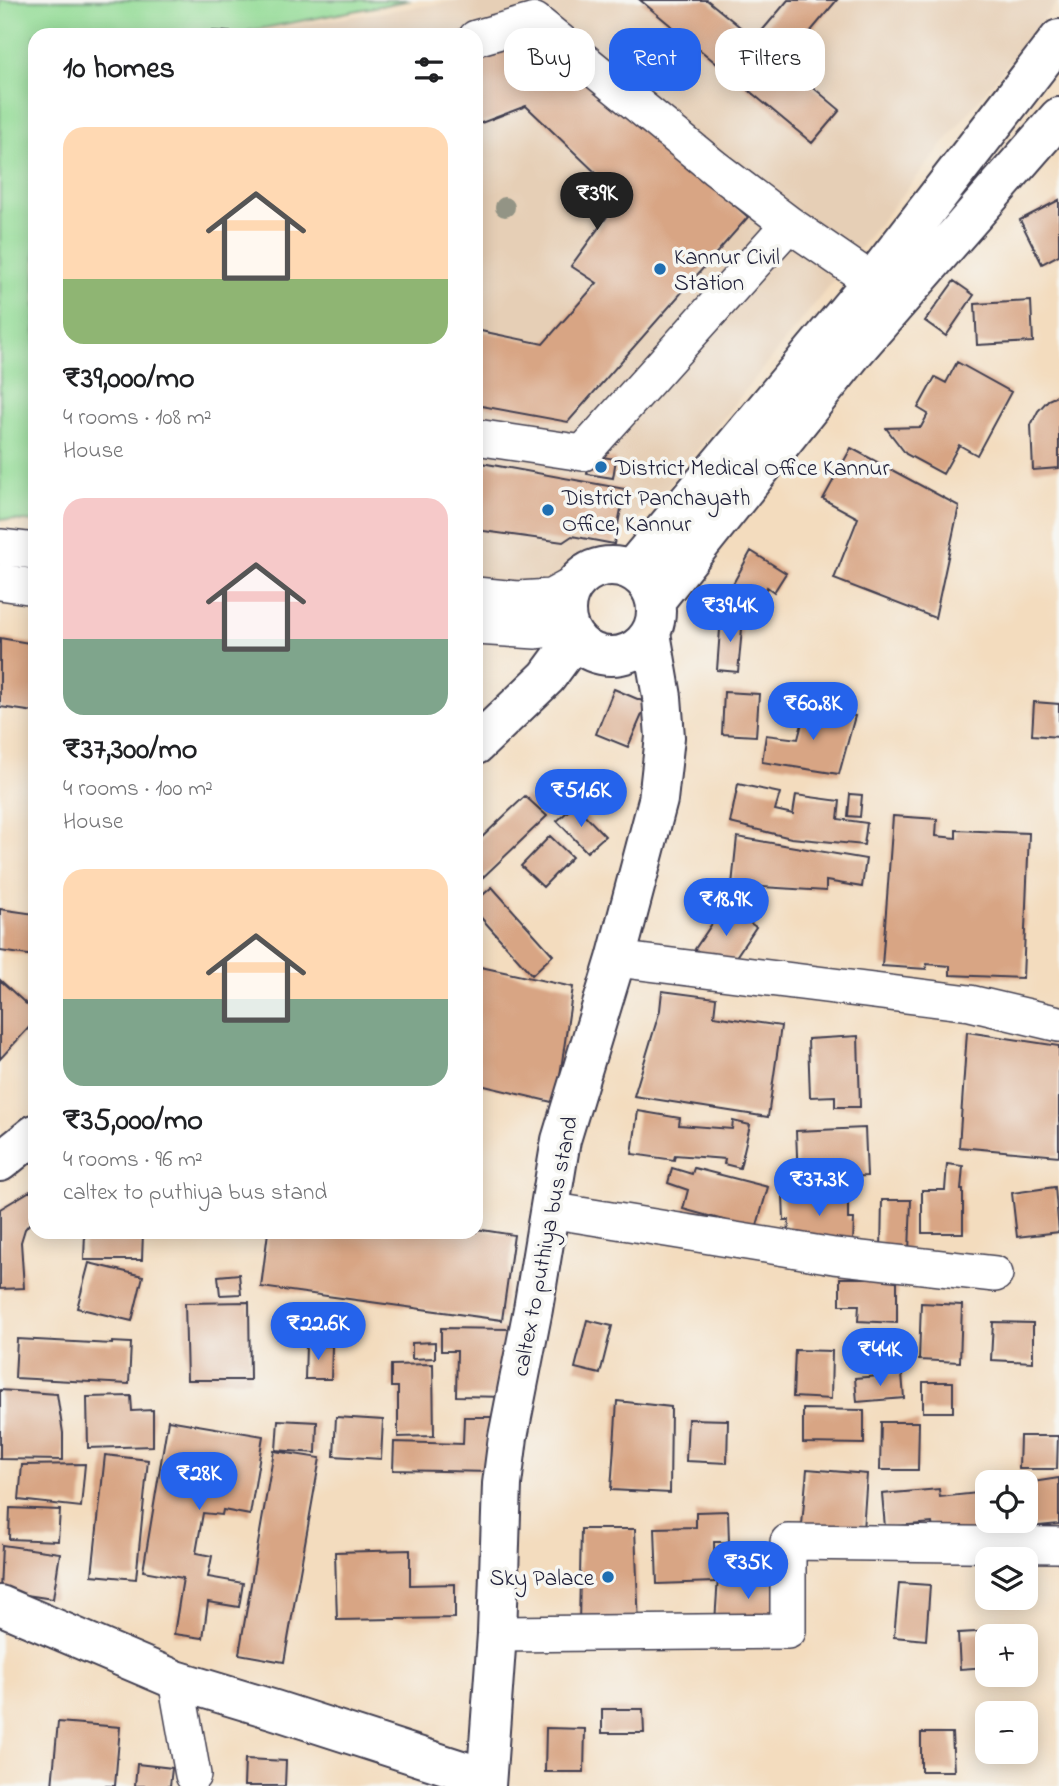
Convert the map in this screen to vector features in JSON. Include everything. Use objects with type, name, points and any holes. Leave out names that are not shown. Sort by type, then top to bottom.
[{"type":"main road","points":[[631,570],[872,281],[1059,39]]},
{"type":"main road","points":[[653,617],[651,588],[631,570],[616,566],[600,567],[586,573],[575,584],[568,597],[565,612],[572,633],[596,654],[621,656],[644,644],[653,617],[854,352],[1059,117]]},
{"type":"main road","name":"caltex to puthiya bus stand","points":[[486,1782],[497,1634],[502,1484],[508,1437],[561,1140],[616,959],[658,800],[666,737],[653,617]]},
{"type":"main road","points":[[483,738],[547,677],[572,633]]},
{"type":"main road","points":[[0,1162],[28,1140]]},
{"type":"main road","points":[[0,1605],[176,1680],[275,1710],[486,1782]]},
{"type":"street","points":[[483,36],[535,21],[646,113],[789,224],[872,281]]},
{"type":"street","points":[[483,437],[583,453],[789,224]]},
{"type":"street","points":[[0,547],[28,550]]},
{"type":"street","points":[[0,582],[28,586]]},
{"type":"street","points":[[483,596],[518,599],[551,597],[575,584]]},
{"type":"street","points":[[483,627],[572,633]]},
{"type":"street","points":[[616,959],[970,1003],[1059,1024]]},
{"type":"street","points":[[549,1210],[834,1256],[995,1274]]},
{"type":"street","points":[[497,1634],[788,1631],[788,1542],[1059,1545]]},
{"type":"street","points":[[176,1680],[193,1775]]},
{"type":"shaded area","name":"Kannur Civil Station","points":[[461,0],[1059,0],[655,503],[594,561],[536,581],[483,585],[483,28],[281,28]]},
{"type":"green space","points":[[0,0],[411,0],[264,28],[28,28],[28,521],[0,519]]},
{"type":"building","points":[[640,0],[707,0],[741,28],[715,28],[715,62],[701,51],[701,28],[674,28]]},
{"type":"building","points":[[788,0],[837,0],[813,28],[764,28]]},
{"type":"building","points":[[504,42],[504,91],[595,91],[595,81],[748,217],[568,422],[483,406],[483,331],[543,344],[597,283],[571,266],[621,197],[526,106],[483,122],[483,49]]},
{"type":"building","points":[[749,91],[817,91],[840,110],[812,143]]},
{"type":"building","points":[[1059,200],[1059,255],[1042,264],[1020,220]]},
{"type":"building","points":[[954,281],[974,295],[946,336],[925,321]]},
{"type":"building","points":[[1031,301],[1033,342],[977,345],[975,304]]},
{"type":"building","points":[[957,362],[1011,392],[977,455],[959,445],[943,474],[906,454],[886,428],[921,427],[928,414],[918,408],[935,377],[946,383]]},
{"type":"building","points":[[1059,395],[1059,468],[1033,470],[1031,425],[1048,400]]},
{"type":"building","points":[[851,448],[959,506],[935,618],[834,579],[858,518],[823,499]]},
{"type":"building","name":"District Medical Office Kannur","points":[[589,455],[616,459],[613,478],[587,474]]},
{"type":"building","name":"District Panchayath Office, Kannur","points":[[483,463],[625,489],[614,544],[572,536],[563,542],[483,531]]},
{"type":"building","points":[[751,551],[786,573],[774,592],[767,587],[750,617],[723,602]]},
{"type":"building","points":[[721,616],[743,618],[738,672],[717,670]]},
{"type":"building","points":[[0,638],[28,643],[28,711],[0,707]]},
{"type":"building","points":[[614,689],[647,703],[628,747],[596,734]]},
{"type":"building","points":[[724,692],[759,694],[756,736],[722,734]]},
{"type":"building","points":[[1034,702],[1059,704],[1059,737],[1032,735]]},
{"type":"building","points":[[807,704],[855,716],[839,774],[762,762],[766,735],[798,739]]},
{"type":"building","points":[[738,784],[780,793],[775,810],[793,814],[796,795],[840,801],[838,819],[867,823],[864,845],[791,838],[730,823]]},
{"type":"building","points":[[850,794],[862,795],[860,817],[848,816]]},
{"type":"building","points":[[525,796],[547,816],[483,877],[483,836]]},
{"type":"building","points":[[575,805],[605,836],[587,852],[557,821]]},
{"type":"building","points":[[893,816],[937,819],[936,836],[956,838],[956,830],[1029,833],[1023,978],[950,975],[950,966],[927,964],[926,969],[882,966]]},
{"type":"building","points":[[550,836],[572,857],[543,887],[521,866]]},
{"type":"building","points":[[737,837],[866,859],[862,887],[826,881],[826,891],[732,885]]},
{"type":"building","points":[[492,887],[553,955],[532,975],[483,920],[483,895]]},
{"type":"building","points":[[724,906],[756,927],[727,970],[695,949]]},
{"type":"building","points":[[0,909],[28,913],[28,955],[0,951]]},
{"type":"building","points":[[483,968],[573,987],[556,1103],[483,1086]]},
{"type":"building","points":[[0,980],[28,1006],[28,1029],[0,1059]]},
{"type":"building","points":[[662,991],[716,998],[714,1016],[781,1026],[768,1117],[634,1096],[660,1010]]},
{"type":"building","points":[[967,1032],[1059,1046],[1059,1156],[959,1147]]},
{"type":"building","points":[[858,1036],[860,1107],[835,1107],[835,1096],[810,1097],[808,1039]]},
{"type":"building","points":[[638,1111],[680,1118],[679,1125],[732,1129],[733,1121],[750,1125],[740,1168],[724,1164],[725,1159],[675,1155],[674,1160],[632,1154]]},
{"type":"building","points":[[865,1128],[867,1176],[798,1179],[796,1131]]},
{"type":"building","points":[[947,1164],[963,1166],[963,1233],[922,1233],[922,1190],[945,1190]]},
{"type":"building","points":[[672,1168],[692,1174],[694,1168],[768,1187],[756,1229],[683,1209],[688,1190],[668,1183]]},
{"type":"building","points":[[1055,1187],[1059,1232],[1017,1237],[1012,1193]]},
{"type":"building","points":[[28,1192],[28,1225],[21,1242],[24,1288],[0,1289],[0,1209]]},
{"type":"building","points":[[848,1194],[848,1219],[854,1219],[853,1242],[788,1239],[789,1220],[784,1220],[783,1195]]},
{"type":"building","points":[[882,1200],[911,1200],[909,1252],[881,1251]]},
{"type":"building","points":[[483,1230],[514,1235],[502,1320],[261,1287],[267,1239],[483,1239]]},
{"type":"building","points":[[85,1239],[143,1239],[142,1260],[84,1260]]},
{"type":"building","points":[[89,1263],[143,1276],[132,1321],[77,1308]]},
{"type":"building","points":[[239,1274],[241,1294],[220,1295],[218,1276]]},
{"type":"building","points":[[840,1278],[897,1278],[897,1323],[858,1321],[859,1305],[840,1305]]},
{"type":"building","points":[[249,1302],[250,1380],[187,1380],[185,1303]]},
{"type":"building","points":[[921,1303],[962,1305],[960,1362],[919,1360]]},
{"type":"building","points":[[587,1320],[612,1326],[600,1374],[575,1368]]},
{"type":"building","points":[[993,1322],[1033,1323],[1033,1362],[991,1360]]},
{"type":"building","points":[[441,1328],[509,1329],[508,1397],[456,1396],[457,1351],[441,1351]]},
{"type":"building","points":[[17,1339],[131,1343],[129,1384],[15,1378]]},
{"type":"building","points":[[435,1342],[435,1358],[412,1359],[412,1343]]},
{"type":"building","points":[[306,1345],[332,1346],[331,1379],[305,1379]]},
{"type":"building","points":[[795,1350],[832,1351],[831,1399],[793,1397]]},
{"type":"building","points":[[433,1364],[434,1436],[398,1437],[398,1387],[391,1387],[391,1365]]},
{"type":"building","points":[[902,1374],[904,1398],[857,1402],[855,1378]]},
{"type":"building","points":[[923,1382],[953,1382],[953,1412],[923,1412]]},
{"type":"building","points":[[0,1390],[57,1394],[63,1433],[63,1460],[0,1459]]},
{"type":"building","points":[[131,1396],[132,1411],[153,1410],[153,1446],[88,1448],[87,1397]]},
{"type":"building","points":[[617,1401],[671,1407],[670,1493],[611,1490]]},
{"type":"building","points":[[803,1409],[864,1410],[864,1444],[803,1443]]},
{"type":"building","points":[[336,1417],[383,1420],[381,1459],[334,1456]]},
{"type":"building","points":[[464,1417],[492,1417],[491,1472],[393,1470],[394,1442],[463,1444]]},
{"type":"building","points":[[688,1419],[728,1420],[727,1463],[686,1461]]},
{"type":"building","points":[[168,1420],[263,1436],[250,1515],[223,1510],[222,1515],[203,1513],[196,1553],[212,1556],[208,1577],[243,1583],[239,1607],[208,1602],[203,1638],[174,1634],[183,1578],[143,1571]]},
{"type":"building","points":[[278,1420],[317,1422],[316,1453],[276,1450]]},
{"type":"building","points":[[881,1422],[919,1422],[918,1470],[880,1470]]},
{"type":"building","points":[[1020,1436],[1058,1436],[1057,1469],[1019,1469]]},
{"type":"building","points":[[274,1451],[320,1458],[284,1662],[239,1654]]},
{"type":"building","points":[[105,1455],[148,1460],[136,1579],[92,1575]]},
{"type":"building","points":[[85,1464],[81,1507],[19,1500],[22,1465]]},
{"type":"building","points":[[807,1469],[867,1474],[863,1530],[802,1525]]},
{"type":"building","points":[[1059,1478],[1059,1524],[1038,1526],[1038,1481]]},
{"type":"building","points":[[939,1489],[940,1497],[975,1493],[975,1532],[934,1536],[932,1523],[885,1527],[882,1494]]},
{"type":"building","points":[[10,1508],[60,1510],[58,1541],[9,1539]]},
{"type":"building","points":[[728,1511],[729,1542],[714,1542],[715,1582],[657,1584],[655,1528],[696,1527],[696,1512]]},
{"type":"building","name":"Sky Palace","points":[[581,1529],[635,1529],[639,1627],[579,1624]]},
{"type":"building","points":[[2,1545],[60,1553],[53,1599],[0,1591]]},
{"type":"building","points":[[783,1549],[784,1567],[718,1569],[718,1550]]},
{"type":"building","points":[[410,1550],[410,1585],[455,1584],[455,1618],[337,1620],[335,1552]]},
{"type":"building","points":[[718,1577],[781,1580],[779,1625],[715,1622]]},
{"type":"building","points":[[899,1583],[930,1585],[926,1640],[894,1637]]},
{"type":"building","points":[[975,1632],[975,1668],[960,1669],[958,1633]]},
{"type":"building","points":[[602,1709],[643,1709],[644,1733],[602,1733]]},
{"type":"building","points":[[58,1722],[120,1727],[115,1786],[52,1786]]},
{"type":"building","points":[[546,1728],[585,1729],[584,1772],[545,1772]]},
{"type":"building","points":[[921,1733],[952,1733],[954,1771],[921,1771]]},
{"type":"building","points":[[245,1759],[286,1761],[285,1786],[244,1786]]},
{"type":"building","points":[[137,1764],[172,1768],[170,1786],[135,1786]]},
{"type":"place","name":"Kannur Civil Station","points":[[660,269]]},
{"type":"place","name":"District Medical Office Kannur","points":[[601,467]]},
{"type":"place","name":"District Panchayath Office, Kannur","points":[[548,510]]},
{"type":"place","name":"Sky Palace","points":[[608,1577]]}]
